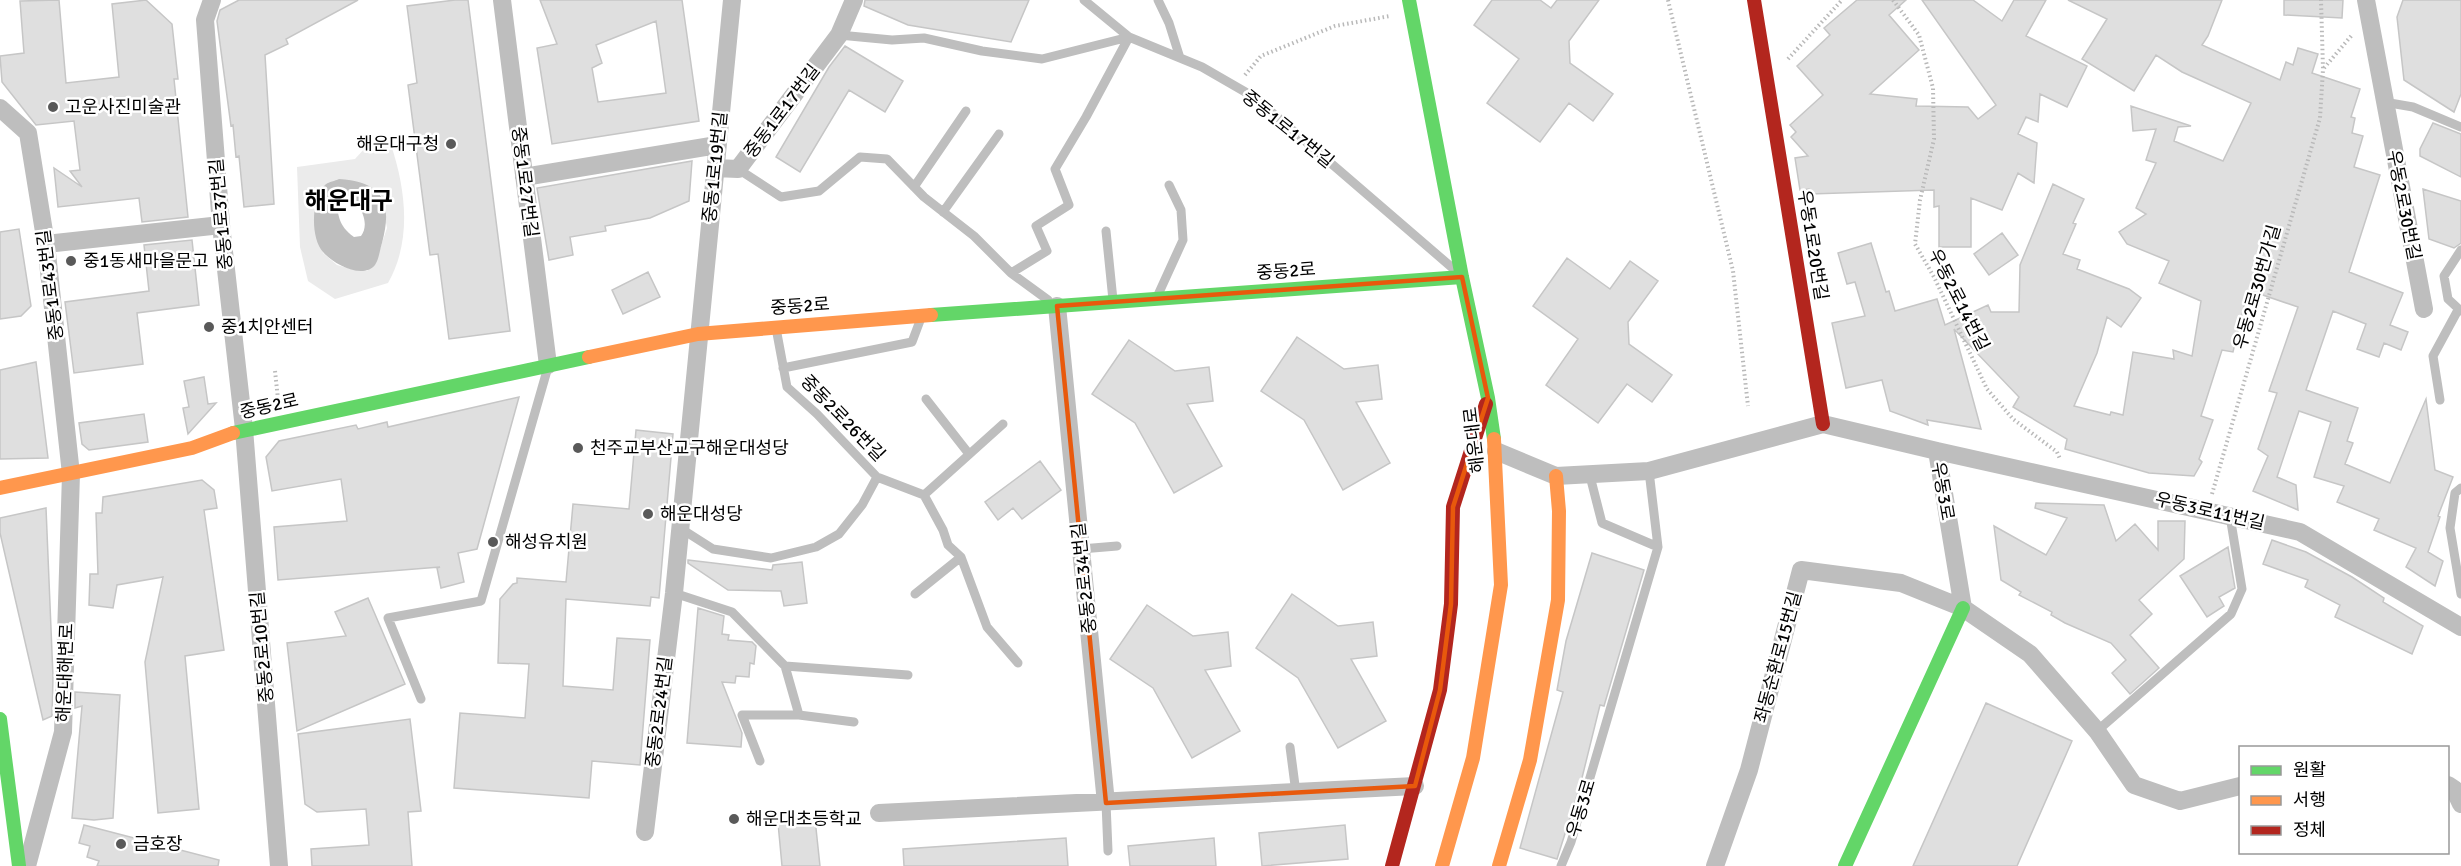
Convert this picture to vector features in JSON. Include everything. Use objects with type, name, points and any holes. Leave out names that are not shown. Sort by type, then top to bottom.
[{"type":"street","name":"중동1로37번길","points":[[212,0],[205,20],[221,225],[244,429]]},
{"type":"street","name":"중동1로27번길","points":[[502,0],[548,365]]},
{"type":"street","name":"중동1로19번길","points":[[698,334],[732,0]]},
{"type":"street","name":"중동1로17번길","points":[[715,168],[738,169],[839,35],[854,0]]},
{"type":"street","name":"우동1로20번길","points":[[1755,0],[1823,424]]},
{"type":"street","name":"해운대로","points":[[1410,6],[1462,277],[1488,398],[1496,451],[1502,585],[1473,758],[1442,866]]},
{"type":"street","name":"우동2로30번길","points":[[2367,8],[2424,309]]},
{"type":"street","name":"중동1로43번길","points":[[0,108],[28,133],[45,244],[71,474]]},
{"type":"street","points":[[524,177],[717,145]]},
{"type":"street","points":[[45,244],[221,225]]},
{"type":"street","name":"중동2로","points":[[0,488],[192,448],[244,429],[698,334],[775,326],[1462,277]]},
{"type":"street","name":"중동2로34번길","points":[[1057,306],[1106,803]]},
{"type":"street","name":"중동2로24번길","points":[[645,832],[674,593],[698,334]]},
{"type":"street","points":[[1392,866],[1440,690],[1451,604],[1453,507],[1488,398]]},
{"type":"street","name":"우동3로","points":[[1496,451],[1556,476],[1590,476],[1649,471],[1823,424],[1936,451],[1963,608]]},
{"type":"street","name":"중동2로10번길","points":[[244,429],[279,866]]},
{"type":"street","name":"우동3로11번길","points":[[1936,451],[2300,532],[2461,627]]},
{"type":"street","name":"해운대해변로","points":[[27,866],[63,732],[71,474]]},
{"type":"street","points":[[1499,866],[1530,760],[1558,600],[1556,476]]},
{"type":"street","name":"좌동순환로15번길","points":[[1715,866],[1749,770],[1801,570],[1901,583],[1963,608]]},
{"type":"street","points":[[1845,866],[1963,608],[2030,654],[2097,731],[2134,785],[2180,801],[2239,786]]},
{"type":"street","points":[[0,719],[19,866]]},
{"type":"street","points":[[879,813],[1414,786]]},
{"type":"street","points":[[2449,786],[2454,789],[2461,804]]},
{"type":"lane","name":"중동1로17번길","points":[[1084,0],[1130,37],[1180,58],[1254,98],[1462,277]]},
{"type":"lane","points":[[1158,0],[1170,23],[1180,58]]},
{"type":"lane","points":[[839,35],[892,40],[924,38],[982,51],[1042,59],[1130,37]]},
{"type":"lane","points":[[1057,306],[1011,273],[1047,250],[1036,226],[1069,205],[1055,169],[1130,37]]},
{"type":"lane","points":[[2384,102],[2413,107],[2461,127]]},
{"type":"lane","points":[[914,187],[966,111]]},
{"type":"lane","points":[[943,212],[999,134]]},
{"type":"lane","name":"중동1로19번길","points":[[738,169],[781,197],[819,191],[860,157],[887,159],[914,187],[974,236],[1011,273]]},
{"type":"lane","points":[[1156,298],[1183,240],[1181,210],[1169,185]]},
{"type":"lane","points":[[1107,231],[1113,302]]},
{"type":"lane","name":"우동2로30번길","points":[[2460,311],[2448,299],[2444,276],[2461,250]]},
{"type":"lane","points":[[2440,399],[2433,356],[2460,311]]},
{"type":"lane","name":"중동2로26번길","points":[[783,368],[912,342],[922,316]]},
{"type":"lane","name":"중동2로26번길","points":[[775,326],[787,387],[817,414],[877,477],[924,495]]},
{"type":"lane","points":[[421,699],[388,618],[481,602],[548,365]]},
{"type":"lane","points":[[926,399],[969,454]]},
{"type":"lane","points":[[1003,424],[924,495],[943,530],[948,545],[961,557],[987,627],[1018,663]]},
{"type":"lane","name":"우동3로","points":[[1561,866],[1571,842],[1658,546],[1649,471]]},
{"type":"lane","points":[[1590,476],[1602,523],[1658,546]]},
{"type":"lane","points":[[680,528],[713,549],[771,558],[816,547],[838,534],[862,505],[877,477]]},
{"type":"lane","points":[[2461,488],[2455,493],[2450,528],[2461,594]]},
{"type":"lane","points":[[2097,731],[2231,614],[2242,590],[2230,516]]},
{"type":"lane","points":[[1081,549],[1117,546]]},
{"type":"lane","points":[[915,594],[961,557]]},
{"type":"lane","points":[[674,593],[732,612],[784,666],[799,716]]},
{"type":"lane","points":[[784,666],[908,675]]},
{"type":"lane","points":[[760,761],[742,715],[799,716],[854,722]]},
{"type":"lane","points":[[1290,747],[1296,793]]},
{"type":"lane","name":"중동2로34번길","points":[[1106,803],[1108,851]]},
{"type":"path","points":[[1668,0],[1733,272],[1748,406]]},
{"type":"path","points":[[1767,72],[1785,62],[1842,0]]},
{"type":"path","name":"우동2로14번길","points":[[1893,0],[1919,35],[1933,88],[1934,139],[1920,200],[1915,244],[1934,277],[1987,390],[2013,419],[2057,452],[2072,481]]},
{"type":"path","name":"우동2로30번가길","points":[[2208,511],[2320,118],[2323,69],[2321,0]]},
{"type":"path","points":[[1235,87],[1261,56],[1335,26],[1410,6]]},
{"type":"path","points":[[2323,69],[2367,8]]},
{"type":"path","points":[[275,371],[278,399]]},
{"type":"highlighted area","points":[[1462,277],[1488,398],[1453,507],[1451,604],[1440,690],[1415,786],[1106,803],[1057,306]]},
{"type":"shaded area","points":[[391,145],[403,197],[401,250],[388,283],[335,299],[308,281],[300,247],[297,167],[355,159],[366,147]],"holes":[[[327,183],[381,195],[387,228],[375,264],[367,271],[337,265],[323,253],[314,207],[317,196]]]},
{"type":"shaded area","points":[[339,179],[366,184],[375,190],[385,206],[385,229],[382,243],[376,263],[370,269],[356,271],[348,269],[328,257],[319,246],[314,228],[317,198],[326,184]],"holes":[[[342,192],[358,205],[364,217],[365,224],[361,236],[354,237],[340,220],[335,200]]]},
{"type":"building","points":[[59,0],[66,83],[119,77],[112,4],[146,0],[172,24],[178,79],[174,79],[188,217],[142,222],[139,198],[58,207],[54,168],[82,187],[70,171],[80,170],[74,121],[36,125],[2,82],[0,56],[24,53],[20,1]]},
{"type":"building","points":[[239,0],[358,0],[286,39],[288,44],[265,55],[274,204],[244,207],[239,156],[236,157],[217,21],[220,10]]},
{"type":"building","name":"해운대구청","points":[[468,0],[510,331],[449,339],[438,254],[430,255],[408,85],[417,83],[407,6]]},
{"type":"building","points":[[540,0],[682,0],[699,121],[552,144],[537,48],[557,44]],"holes":[[[656,21],[666,93],[598,102],[592,68],[602,63],[596,45]]]},
{"type":"building","points":[[865,0],[1029,0],[1011,42],[908,25],[864,6]]},
{"type":"building","points":[[1492,0],[1540,0],[1551,8],[1557,0],[1599,0],[1569,41],[1570,63],[1613,94],[1593,121],[1569,103],[1540,142],[1487,103],[1519,59],[1474,25]]},
{"type":"building","points":[[1857,0],[1906,0],[1889,15],[1919,50],[1870,94],[1917,99],[1916,106],[1968,107],[1978,119],[1996,105],[1922,0],[1973,0],[2002,21],[2014,0],[2046,0],[2026,36],[2087,66],[2067,107],[2040,94],[2038,122],[2026,117],[2018,134],[2037,143],[2034,183],[2018,173],[2002,210],[1971,198],[1971,247],[1939,247],[1939,206],[1934,207],[1934,190],[1810,194],[1809,189],[1800,190],[1795,158],[1808,156],[1791,137],[1796,132],[1790,125],[1823,95],[1797,66],[1830,35],[1824,28]]},
{"type":"building","points":[[2068,0],[2222,0],[2208,36],[2202,45],[2280,80],[2286,62],[2293,65],[2298,48],[2318,54],[2312,73],[2360,89],[2351,117],[2355,118],[2352,133],[2363,136],[2354,167],[2380,175],[2349,272],[2403,293],[2390,325],[2408,332],[2401,350],[2384,343],[2379,357],[2357,349],[2366,324],[2333,311],[2306,390],[2358,408],[2347,441],[2353,443],[2345,464],[2390,483],[2426,399],[2435,470],[2453,477],[2438,516],[2440,517],[2428,552],[2443,561],[2435,586],[2406,567],[2416,548],[2374,530],[2379,519],[2337,502],[2344,486],[2314,477],[2331,422],[2299,411],[2277,477],[2296,485],[2298,510],[2253,491],[2268,456],[2258,449],[2277,393],[2269,391],[2298,307],[2254,292],[2252,299],[2246,298],[2233,352],[2222,350],[2201,416],[2213,420],[2199,459],[2202,462],[2194,476],[2149,473],[2065,449],[2067,439],[2013,407],[2019,397],[1954,329],[1981,429],[1927,420],[1928,425],[1890,411],[1882,380],[1846,388],[1832,323],[1865,316],[1855,282],[1847,284],[1838,253],[1871,243],[1886,292],[1889,291],[1895,311],[1937,299],[1945,325],[1988,305],[1991,312],[2019,312],[2020,265],[2053,184],[2084,199],[2063,254],[2080,260],[2077,269],[2129,289],[2141,298],[2121,327],[2107,317],[2097,353],[2074,406],[2110,415],[2111,412],[2123,415],[2133,352],[2174,359],[2173,350],[2192,356],[2201,301],[2159,283],[2169,261],[2127,244],[2119,232],[2146,214],[2136,208],[2156,163],[2146,160],[2156,129],[2133,131],[2131,106],[2191,126],[2178,127],[2174,141],[2223,161],[2251,103],[2182,72],[2156,55],[2134,91],[2082,59],[2107,19]]},
{"type":"building","points":[[2284,0],[2343,0],[2342,18],[2284,15]]},
{"type":"building","points":[[2403,0],[2461,0],[2461,94],[2454,112],[2404,80],[2397,17]]},
{"type":"building","points":[[845,46],[903,81],[885,112],[849,90],[800,172],[776,157],[829,67]]},
{"type":"building","points":[[2433,123],[2461,134],[2461,177],[2420,156],[2420,149]]},
{"type":"building","points":[[692,161],[689,201],[650,218],[605,226],[606,231],[570,237],[573,255],[549,260],[537,188]]},
{"type":"building","points":[[2423,189],[2461,201],[2461,243],[2454,248],[2429,239]]},
{"type":"building","points":[[19,229],[31,306],[21,316],[0,319],[0,232]]},
{"type":"building","points":[[2002,233],[2018,255],[1989,275],[1974,254]]},
{"type":"building","points":[[192,240],[199,305],[137,313],[143,364],[74,373],[65,302],[149,291],[144,245]]},
{"type":"building","points":[[1567,258],[1610,289],[1630,261],[1658,281],[1628,322],[1629,344],[1672,375],[1652,402],[1627,384],[1598,423],[1546,385],[1578,339],[1533,306]]},
{"type":"building","points":[[648,272],[660,297],[623,314],[612,290]]},
{"type":"building","points":[[1297,337],[1344,369],[1378,365],[1382,399],[1356,402],[1390,463],[1343,490],[1304,420],[1261,391]]},
{"type":"building","points":[[1129,340],[1175,371],[1209,367],[1213,401],[1187,404],[1222,466],[1174,493],[1135,423],[1092,394]]},
{"type":"building","points":[[36,362],[48,458],[0,459],[0,370]]},
{"type":"building","points":[[204,377],[208,404],[216,403],[188,434],[183,408],[189,407],[184,381]]},
{"type":"building","points":[[519,397],[477,549],[458,553],[464,582],[441,588],[437,568],[440,567],[278,580],[274,527],[347,521],[341,479],[272,491],[266,457],[279,441],[356,425],[358,429],[387,422],[388,427]]},
{"type":"building","points":[[144,414],[148,442],[89,450],[82,444],[79,423]]},
{"type":"building","points":[[636,430],[673,434],[659,598],[651,597],[650,606],[566,599],[563,686],[613,690],[617,638],[650,640],[640,765],[592,761],[589,798],[454,788],[460,713],[525,718],[529,664],[498,663],[500,599],[513,584],[517,583],[517,578],[566,582],[573,504],[629,509]]},
{"type":"building","points":[[1040,461],[1061,490],[1022,519],[1013,508],[998,520],[985,502]]},
{"type":"building","points":[[202,480],[214,490],[217,508],[204,510],[224,650],[185,656],[199,809],[158,813],[145,662],[163,577],[117,585],[113,608],[89,605],[90,574],[98,574],[96,513],[102,513],[103,497]]},
{"type":"building","points":[[2036,503],[2104,505],[2116,541],[2135,524],[2158,550],[2158,521],[2185,521],[2184,559],[2139,600],[2152,614],[2130,635],[2159,668],[2130,694],[2112,673],[2126,660],[2111,643],[2051,615],[2052,612],[2019,595],[2021,592],[2001,580],[1994,526],[2046,555],[2067,518],[2035,508]]},
{"type":"building","points":[[46,508],[53,677],[52,716],[43,720],[0,533],[0,518]]},
{"type":"building","points":[[2272,540],[2306,552],[2352,577],[2384,598],[2383,602],[2423,626],[2412,654],[2335,617],[2340,605],[2305,587],[2308,580],[2263,564]]},
{"type":"building","points":[[2228,547],[2235,588],[2219,597],[2224,606],[2207,617],[2180,576]]},
{"type":"building","points":[[1592,553],[1644,570],[1604,706],[1600,705],[1580,786],[1557,859],[1520,848],[1563,692],[1557,690],[1566,641]]},
{"type":"building","points":[[688,560],[772,570],[773,565],[802,562],[807,603],[784,606],[781,591],[728,590],[688,563]]},
{"type":"building","points":[[1292,594],[1338,626],[1373,622],[1377,656],[1351,659],[1386,721],[1338,748],[1298,678],[1256,648]]},
{"type":"building","points":[[368,598],[405,684],[297,731],[287,643],[346,636],[335,612]]},
{"type":"building","points":[[1147,605],[1193,636],[1228,632],[1231,666],[1205,670],[1240,731],[1192,758],[1153,688],[1110,659]]},
{"type":"building","points":[[698,608],[724,616],[722,634],[729,635],[728,640],[752,642],[756,646],[754,664],[750,663],[749,677],[736,676],[735,683],[722,682],[742,733],[741,747],[687,743]]},
{"type":"building","points":[[75,692],[120,695],[113,818],[94,820],[72,818],[82,706],[75,708]]},
{"type":"building","points":[[1986,703],[2072,741],[2017,866],[1913,866]]},
{"type":"building","points":[[410,719],[421,811],[408,812],[412,866],[312,866],[311,849],[369,845],[366,809],[317,812],[305,804],[298,734]]},
{"type":"building","points":[[815,819],[820,866],[782,866],[778,823]]},
{"type":"building","name":"금호장","points":[[84,825],[219,860],[218,866],[97,866],[99,861],[87,857],[90,846],[79,843]]},
{"type":"building","points":[[1345,825],[1348,859],[1262,866],[1259,833]]},
{"type":"building","points":[[1066,838],[1068,866],[904,866],[903,849]]},
{"type":"building","points":[[1214,838],[1216,866],[1130,866],[1128,846]]},
{"type":"traffic: fast","points":[[1409,0],[1462,277],[1488,398],[1494,439]]},
{"type":"traffic: fast","points":[[931,315],[1462,277]]},
{"type":"traffic: fast","points":[[233,433],[589,357]]},
{"type":"traffic: fast","points":[[1845,866],[1963,608]]},
{"type":"traffic: fast","points":[[0,719],[19,866]]},
{"type":"traffic: slow","points":[[589,357],[698,334],[931,315]]},
{"type":"traffic: slow","points":[[0,488],[192,448],[233,433]]},
{"type":"traffic: slow","points":[[1442,866],[1473,758],[1501,585],[1494,439]]},
{"type":"traffic: slow","points":[[1499,866],[1530,760],[1558,600],[1559,511],[1556,476]]},
{"type":"traffic: jam","points":[[1754,0],[1823,424]]},
{"type":"traffic: jam","points":[[1392,866],[1440,690],[1451,604],[1453,507],[1486,404]]},
{"type":"place","name":"고운사진미술관","points":[[53,107]]},
{"type":"place","name":"해운대구청","points":[[451,144]]},
{"type":"place","name":"중1동새마을문고","points":[[71,261]]},
{"type":"place","name":"중1치안센터","points":[[209,327]]},
{"type":"place","name":"천주교부산교구해운대성당","points":[[578,448]]},
{"type":"place","name":"해운대성당","points":[[648,514]]},
{"type":"place","name":"해성유치원","points":[[493,542]]},
{"type":"place","name":"해운대초등학교","points":[[734,819]]},
{"type":"place","name":"금호장","points":[[121,844]]},
{"type":"district","name":"해운대구","points":[[349,201]]}]
